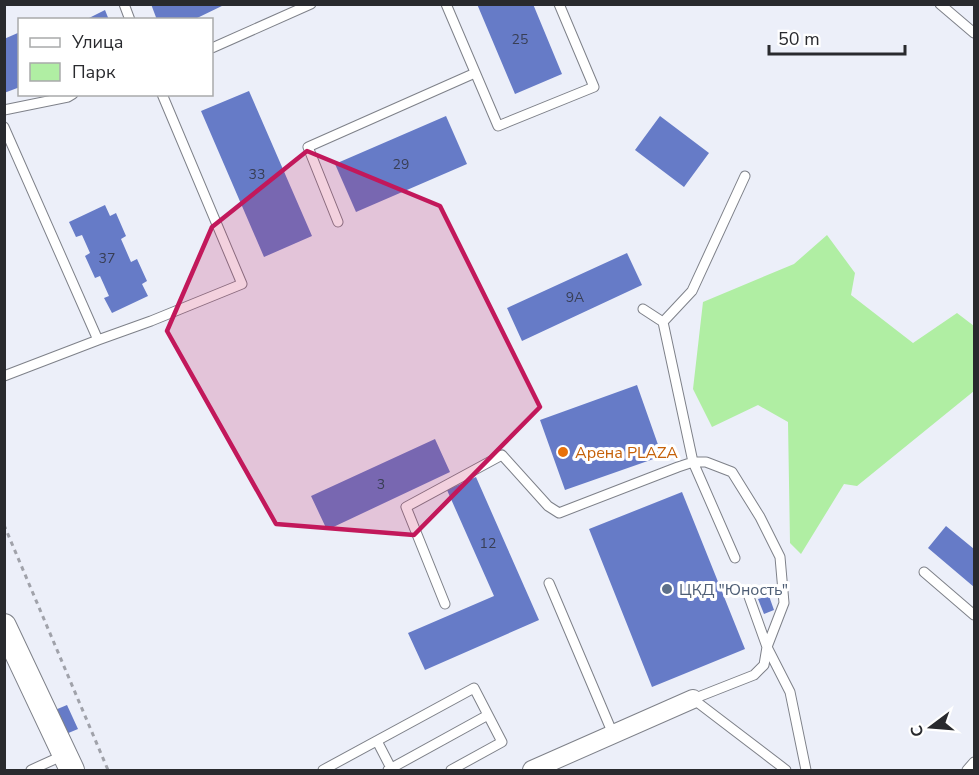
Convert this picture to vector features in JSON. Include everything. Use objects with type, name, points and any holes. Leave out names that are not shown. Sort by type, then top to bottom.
[{"type":"street","points":[[4,626],[69,762]]},
{"type":"street","points":[[536,770],[693,699]]},
{"type":"lane","points":[[213,48],[311,4]]},
{"type":"lane","points":[[446,4],[498,126],[594,87],[559,4]]},
{"type":"lane","points":[[940,4],[975,33]]},
{"type":"lane","points":[[338,222],[308,147],[475,73]]},
{"type":"lane","points":[[4,110],[70,96]]},
{"type":"lane","points":[[4,376],[242,284],[163,96]]},
{"type":"lane","points":[[4,127],[98,340]]},
{"type":"lane","points":[[663,322],[692,291],[745,176]]},
{"type":"lane","points":[[643,309],[663,322],[693,462],[735,558]]},
{"type":"lane","points":[[445,604],[406,507],[502,455],[548,506],[559,513],[693,462],[706,462],[732,472],[760,517],[780,556],[784,603],[767,647],[764,665],[754,675],[693,699]]},
{"type":"lane","points":[[924,572],[975,615]]},
{"type":"lane","points":[[549,583],[613,734]]},
{"type":"lane","points":[[748,594],[767,647],[790,692],[806,771]]},
{"type":"lane","points":[[323,771],[474,688],[502,741],[451,771]]},
{"type":"lane","points":[[693,699],[786,771]]},
{"type":"lane","points":[[376,741],[391,770],[488,715]]},
{"type":"lane","points":[[31,771],[69,762]]},
{"type":"lane","points":[[967,771],[975,762]]},
{"type":"path","points":[[4,525],[108,771]]},
{"type":"highlighted area","points":[[307,151],[440,206],[540,407],[414,535],[276,524],[167,331],[212,227]]},
{"type":"green space","points":[[827,235],[855,273],[851,295],[913,343],[957,313],[974,326],[974,391],[857,486],[844,484],[801,554],[790,543],[788,422],[758,405],[712,427],[693,389],[703,302],[794,264]]},
{"type":"building","points":[[151,4],[226,4],[197,18],[156,18]]},
{"type":"building","points":[[477,4],[533,4],[562,74],[515,94]]},
{"type":"building","points":[[105,10],[108,18],[89,18]]},
{"type":"building","points":[[18,33],[18,88],[4,93],[4,39]]},
{"type":"building","points":[[249,91],[312,236],[264,257],[201,111]]},
{"type":"building","points":[[446,116],[467,164],[356,212],[335,164]]},
{"type":"building","points":[[660,116],[709,153],[684,187],[635,150]]},
{"type":"building","points":[[105,205],[110,216],[116,213],[126,236],[121,239],[131,262],[137,259],[147,281],[142,284],[148,296],[112,313],[104,298],[109,296],[100,276],[95,278],[85,256],[90,253],[82,235],[76,237],[69,222]]},
{"type":"building","points":[[627,253],[642,285],[522,341],[507,308]]},
{"type":"building","points":[[637,385],[662,456],[565,490],[540,420]]},
{"type":"building","points":[[435,439],[450,472],[327,530],[311,496]]},
{"type":"building","points":[[476,477],[539,620],[425,670],[408,633],[494,596],[447,490]]},
{"type":"building","name":"ЦКД \"Юность\"","points":[[682,492],[745,649],[652,687],[589,529]]},
{"type":"building","points":[[946,526],[974,549],[974,587],[928,548]]},
{"type":"building","points":[[769,596],[774,610],[764,614],[758,599]]},
{"type":"building","points":[[67,705],[78,729],[66,734],[55,710]]},
{"type":"place","name":"Арена PLAZA","points":[[563,452]]},
{"type":"place","name":"ЦКД \"Юность\"","points":[[667,589]]}]
